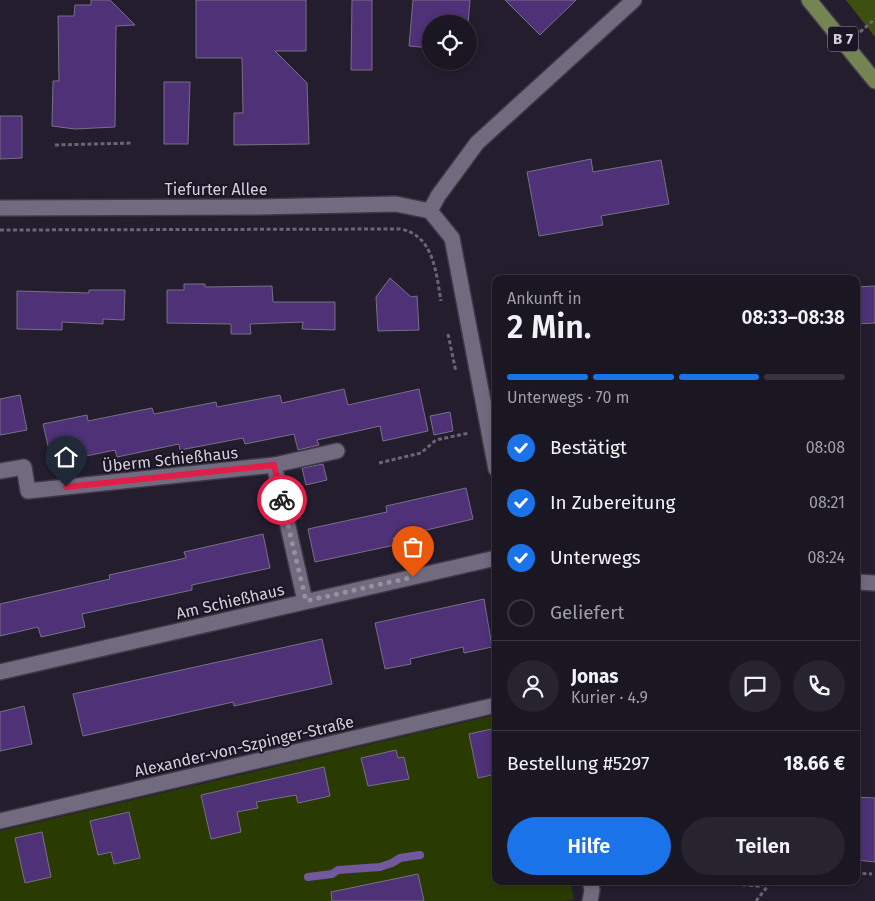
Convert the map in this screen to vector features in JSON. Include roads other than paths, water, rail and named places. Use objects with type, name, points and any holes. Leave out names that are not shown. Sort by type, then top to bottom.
[{"type":"main road","name":"B 7","points":[[808,0],[875,81]]},
{"type":"street","points":[[492,447],[452,238],[430,211],[442,191],[477,144],[634,0]]},
{"type":"street","name":"Tiefurter Allee","points":[[0,208],[258,207],[396,204],[430,211]]},
{"type":"street","name":"Überm Schießhaus","points":[[0,471],[24,467],[28,491],[274,465],[337,451]]},
{"type":"street","points":[[274,465],[306,601]]},
{"type":"street","name":"Am Schießhaus","points":[[0,672],[492,559]]},
{"type":"street","points":[[860,582],[875,583]]},
{"type":"street","name":"Alexander-von-Szpinger-Straße","points":[[0,821],[492,706]]},
{"type":"street","points":[[590,901],[591,885]]},
{"type":"waterway","points":[[308,877],[332,874],[338,870],[380,867],[400,858],[420,855]]}]
